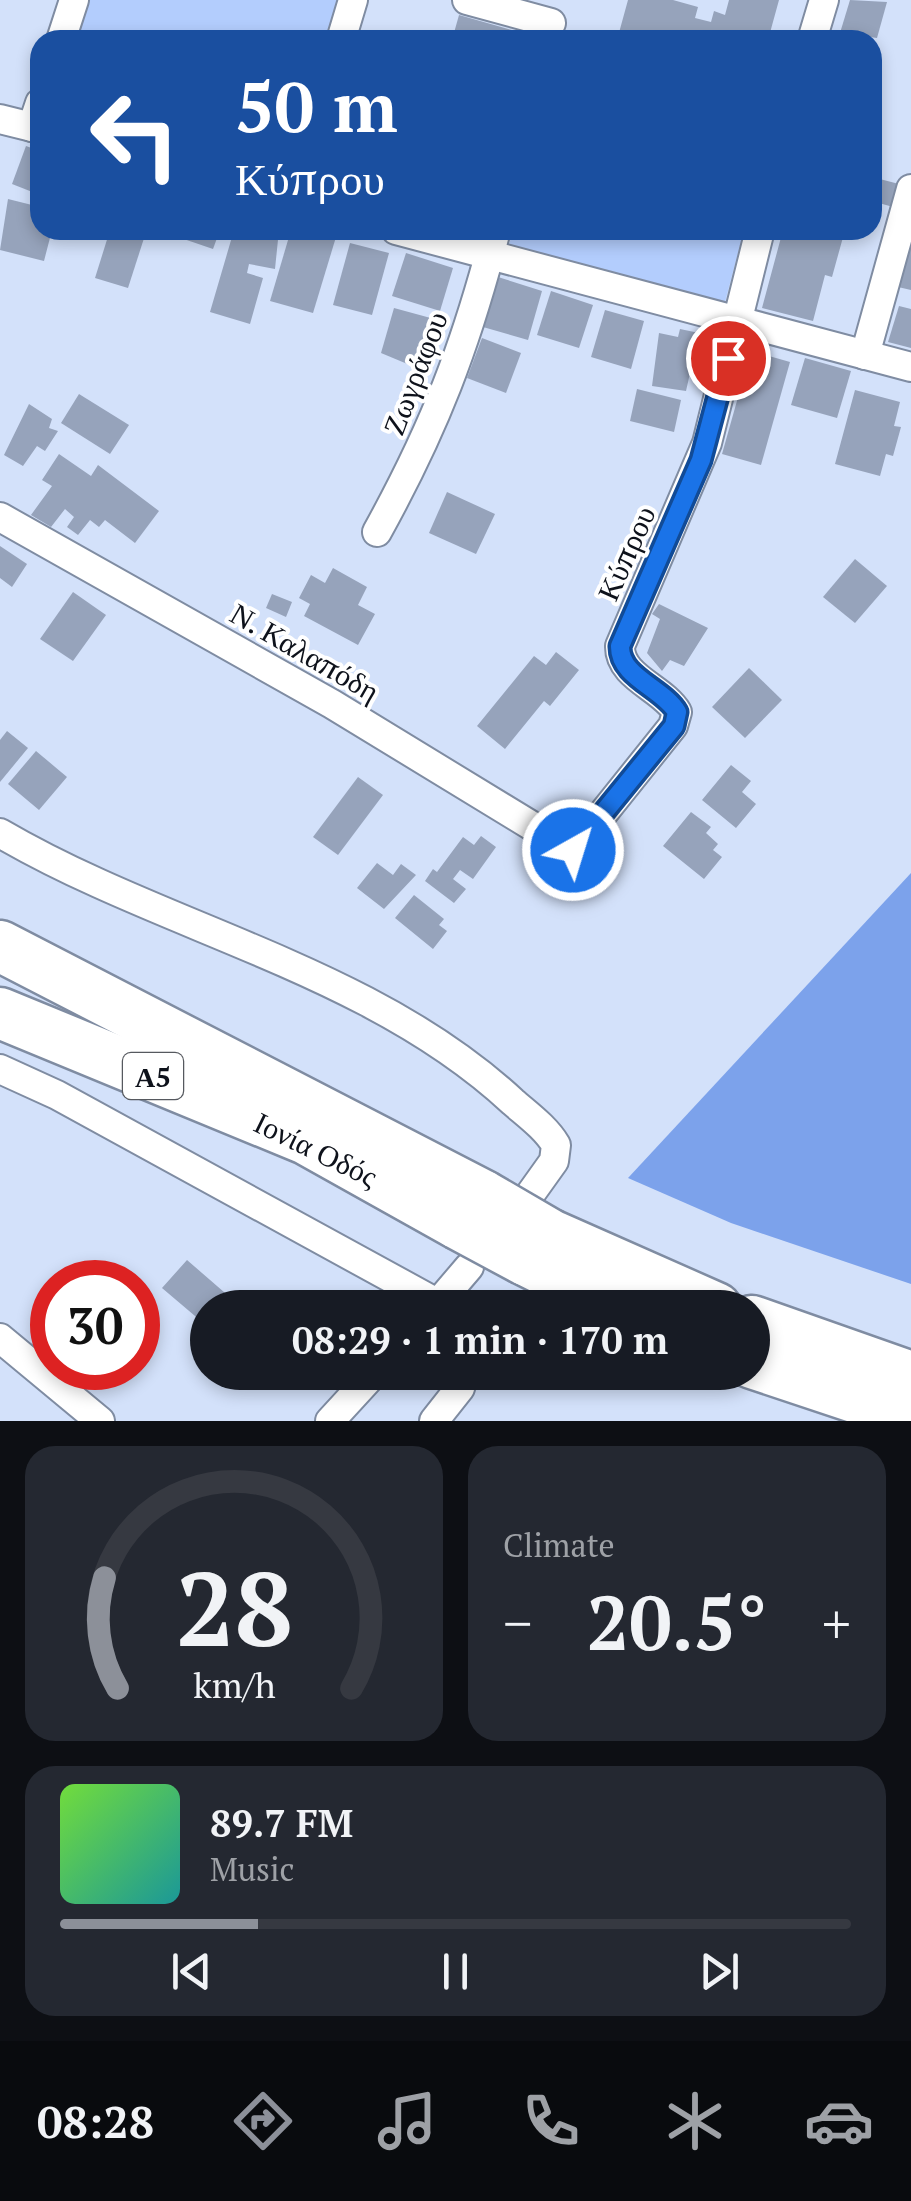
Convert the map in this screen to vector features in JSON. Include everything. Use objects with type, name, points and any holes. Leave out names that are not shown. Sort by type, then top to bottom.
[{"type":"highway","name":"Α5","points":[[0,917],[191,1042]]},
{"type":"highway","points":[[0,946],[191,1042]]},
{"type":"highway","points":[[0,975],[162,1056],[306,1139]]},
{"type":"highway","name":"Ιονία Οδός","points":[[0,1013],[306,1139],[503,1230],[667,1290]]},
{"type":"highway","name":"Ιονία Οδός","points":[[191,1042],[503,1230],[594,1290]]},
{"type":"highway","points":[[770,1352],[911,1377]]},
{"type":"highway","points":[[770,1356],[911,1416]]},
{"type":"highway","points":[[770,1361],[848,1421]]},
{"type":"street","points":[[64,30],[74,0]]},
{"type":"street","points":[[344,30],[354,0]]},
{"type":"street","points":[[467,0],[552,21]]},
{"type":"street","points":[[815,30],[824,0]]},
{"type":"street","points":[[0,118],[30,120]]},
{"type":"street","points":[[865,355],[911,189]]},
{"type":"street","name":"Κύπρου","points":[[573,850],[674,726],[677,712],[670,700],[626,667],[620,658],[620,646],[701,460],[757,240]]},
{"type":"street","points":[[493,242],[736,322],[911,367]]},
{"type":"street","name":"Ζωγράφου","points":[[376,532],[438,414],[466,345],[493,242]]},
{"type":"street","name":"Ν. Καλαπόδη","points":[[0,518],[361,720],[573,850]]},
{"type":"street","points":[[0,833],[151,906],[392,1013],[467,1059],[556,1145],[554,1161],[452,1290]]},
{"type":"street","points":[[0,1069],[57,1095],[410,1290]]},
{"type":"street","points":[[0,1338],[100,1421]]},
{"type":"street","points":[[330,1421],[358,1390]]},
{"type":"street","points":[[434,1421],[458,1390]]},
{"type":"shaded area","points":[[88,0],[338,0],[328,30],[79,30]]},
{"type":"shaded area","points":[[510,240],[741,240],[724,306],[509,245]]},
{"type":"shaded area","points":[[911,873],[911,1284],[731,1223],[628,1178]]},
{"type":"building","points":[[628,0],[673,0],[698,7],[695,18],[711,22],[714,11],[725,15],[729,0],[779,0],[771,30],[620,30]]},
{"type":"building","points":[[850,0],[887,2],[879,30],[841,30]]},
{"type":"building","points":[[459,15],[512,30],[455,30]]},
{"type":"building","points":[[26,146],[30,147],[30,191],[12,184]]},
{"type":"building","points":[[882,180],[899,184],[893,207],[882,204]]},
{"type":"building","points":[[8,199],[30,204],[30,240],[49,240],[44,261],[0,250]]},
{"type":"building","points":[[107,240],[143,240],[128,288],[95,278]]},
{"type":"building","points":[[187,240],[216,240],[213,249]]},
{"type":"building","points":[[231,240],[278,240],[275,269],[249,264],[247,273],[263,278],[250,324],[210,312]]},
{"type":"building","points":[[288,240],[335,240],[313,313],[270,301]]},
{"type":"building","points":[[780,240],[842,240],[832,277],[825,275],[813,321],[762,308]]},
{"type":"building","points":[[911,242],[911,290],[898,287]]},
{"type":"building","points":[[350,243],[389,253],[372,315],[333,305]]},
{"type":"building","points":[[406,253],[453,268],[440,311],[392,296]]},
{"type":"building","points":[[498,277],[542,291],[528,340],[483,327]]},
{"type":"building","points":[[551,291],[593,305],[579,348],[537,335]]},
{"type":"building","points":[[899,306],[911,309],[911,348],[888,342]]},
{"type":"building","points":[[394,308],[438,320],[417,368],[381,353]]},
{"type":"building","points":[[605,310],[644,321],[631,369],[591,357]]},
{"type":"building","points":[[680,329],[699,333],[686,391],[652,386],[659,333],[678,337]]},
{"type":"building","points":[[482,338],[521,353],[506,393],[467,378]]},
{"type":"building","points":[[751,351],[790,362],[761,465],[722,454]]},
{"type":"building","points":[[805,358],[851,371],[837,418],[791,405]]},
{"type":"building","points":[[637,389],[681,400],[674,432],[630,421]]},
{"type":"building","points":[[855,390],[900,402],[894,426],[901,427],[893,456],[886,454],[880,476],[835,464]]},
{"type":"building","points":[[79,394],[129,425],[110,454],[61,423]]},
{"type":"building","points":[[29,404],[52,419],[49,428],[58,431],[45,451],[37,446],[23,466],[4,455]]},
{"type":"building","points":[[59,454],[91,476],[98,465],[159,511],[135,543],[105,520],[99,527],[90,520],[78,535],[67,527],[74,517],[65,509],[51,527],[31,515],[52,486],[42,480]]},
{"type":"building","points":[[447,492],[495,514],[476,554],[429,533]]},
{"type":"building","points":[[0,546],[27,564],[12,587],[0,578]]},
{"type":"building","points":[[855,559],[887,586],[855,623],[823,597]]},
{"type":"building","points":[[333,568],[367,587],[358,605],[375,614],[358,645],[304,616],[310,604],[299,598],[311,575],[325,583]]},
{"type":"building","points":[[73,592],[106,615],[73,661],[40,639]]},
{"type":"building","points":[[272,594],[292,602],[286,617],[266,608]]},
{"type":"building","points":[[659,604],[708,628],[684,666],[670,660],[662,671],[647,653],[660,619],[652,614]]},
{"type":"building","points":[[556,652],[579,670],[550,706],[544,701],[505,749],[477,726],[534,656],[546,665]]},
{"type":"building","points":[[749,668],[782,700],[745,738],[712,707]]},
{"type":"building","points":[[7,731],[28,748],[0,782],[0,740]]},
{"type":"building","points":[[36,751],[67,777],[39,810],[8,784]]},
{"type":"building","points":[[731,765],[751,781],[742,792],[756,804],[736,828],[702,800]]},
{"type":"building","points":[[358,777],[383,795],[338,855],[313,837]]},
{"type":"building","points":[[691,812],[711,827],[706,833],[718,844],[713,850],[722,857],[704,879],[663,846]]},
{"type":"building","points":[[481,836],[496,847],[473,879],[460,870],[453,879],[466,889],[454,903],[425,881],[433,869],[437,872],[463,837],[474,845]]},
{"type":"building","points":[[377,863],[393,875],[401,864],[416,875],[384,909],[357,888]]},
{"type":"building","points":[[414,895],[444,919],[439,925],[447,931],[433,949],[395,918]]},
{"type":"building","points":[[187,1260],[222,1290],[190,1290],[190,1312],[162,1288]]},
{"type":"route","points":[[573,850],[674,726],[677,712],[670,700],[626,667],[620,658],[620,646],[701,460],[728,358]]}]
